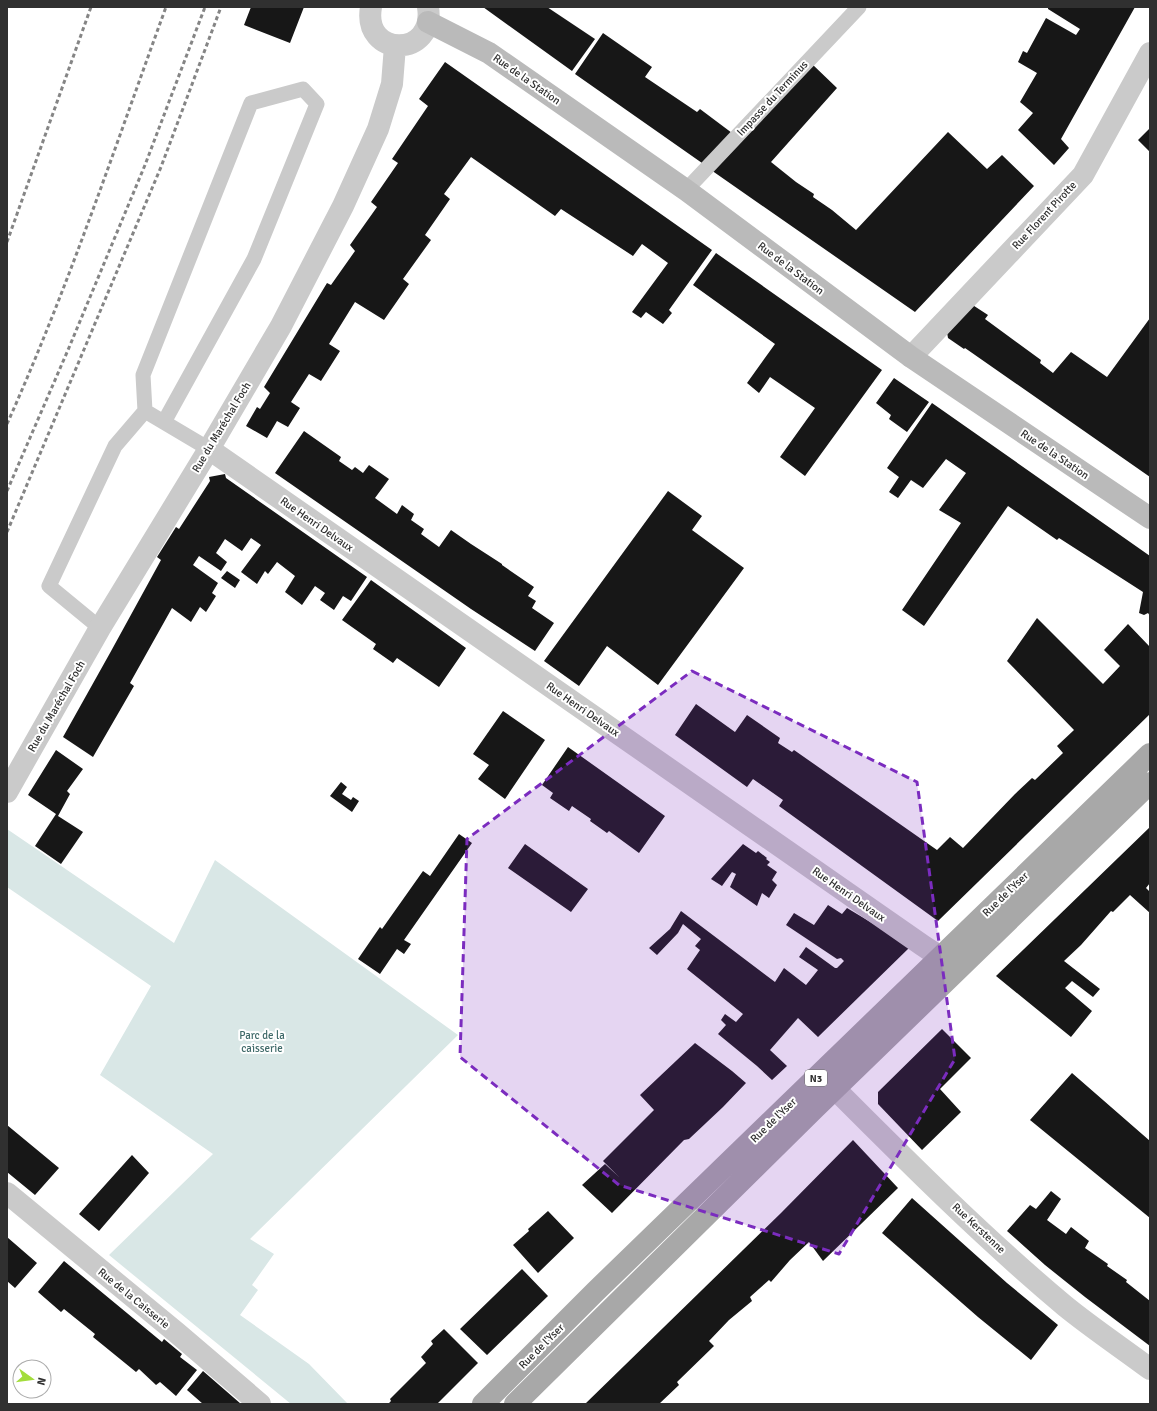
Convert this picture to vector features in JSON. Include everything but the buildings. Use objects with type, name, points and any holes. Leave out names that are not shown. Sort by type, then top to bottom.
[{"type":"main road","name":"Rue de l'Yser","points":[[515,1404],[836,1089],[947,965],[1150,754]]},
{"type":"main road","name":"Rue de l'Yser","points":[[483,1404],[602,1285],[820,1074],[947,965],[1150,783]]},
{"type":"street","points":[[371,7],[369,18],[373,31],[382,41],[395,46],[406,45],[416,40],[424,32],[428,15]]},
{"type":"street","name":"Rue de la Station","points":[[428,15],[489,53],[686,190],[911,357],[1150,518]]},
{"type":"street","name":"Rue du Maréchal Foch","points":[[7,792],[100,628],[209,449],[281,326],[343,206],[378,128],[392,84],[395,46]]},
{"type":"street","name":"Rue Florent Pirotte","points":[[911,357],[1083,175],[1150,53]]},
{"type":"street","name":"Rue Henri Delvaux","points":[[209,449],[947,965]]},
{"type":"street","name":"Rue Kerstenne","points":[[820,1074],[970,1221],[1066,1307],[1150,1368]]},
{"type":"street","name":"Rue de la Caisserie","points":[[7,1194],[177,1333],[260,1404]]},
{"type":"lane","name":"Impasse du Terminus","points":[[686,190],[859,7]]},
{"type":"lane","points":[[100,628],[49,586],[115,446],[145,411],[143,375],[251,102],[303,89],[317,104],[254,259],[164,422]]},
{"type":"lane","points":[[145,411],[209,449]]},
{"type":"highlighted area","points":[[692,671],[917,782],[955,1059],[839,1254],[619,1185],[460,1057],[467,839]]},
{"type":"green space","name":"Parc de la caisserie","points":[[7,829],[174,943],[215,860],[458,1035],[250,1239],[274,1254],[252,1285],[258,1290],[240,1315],[309,1364],[348,1404],[291,1404],[109,1255],[213,1154],[100,1075],[151,986],[7,887]]},
{"type":"railway","points":[[7,242],[91,7]]},
{"type":"railway","points":[[7,424],[71,269],[166,7]]},
{"type":"railway","points":[[7,491],[68,350],[145,165],[205,7]]},
{"type":"railway","points":[[7,532],[161,167],[221,7]]}]
